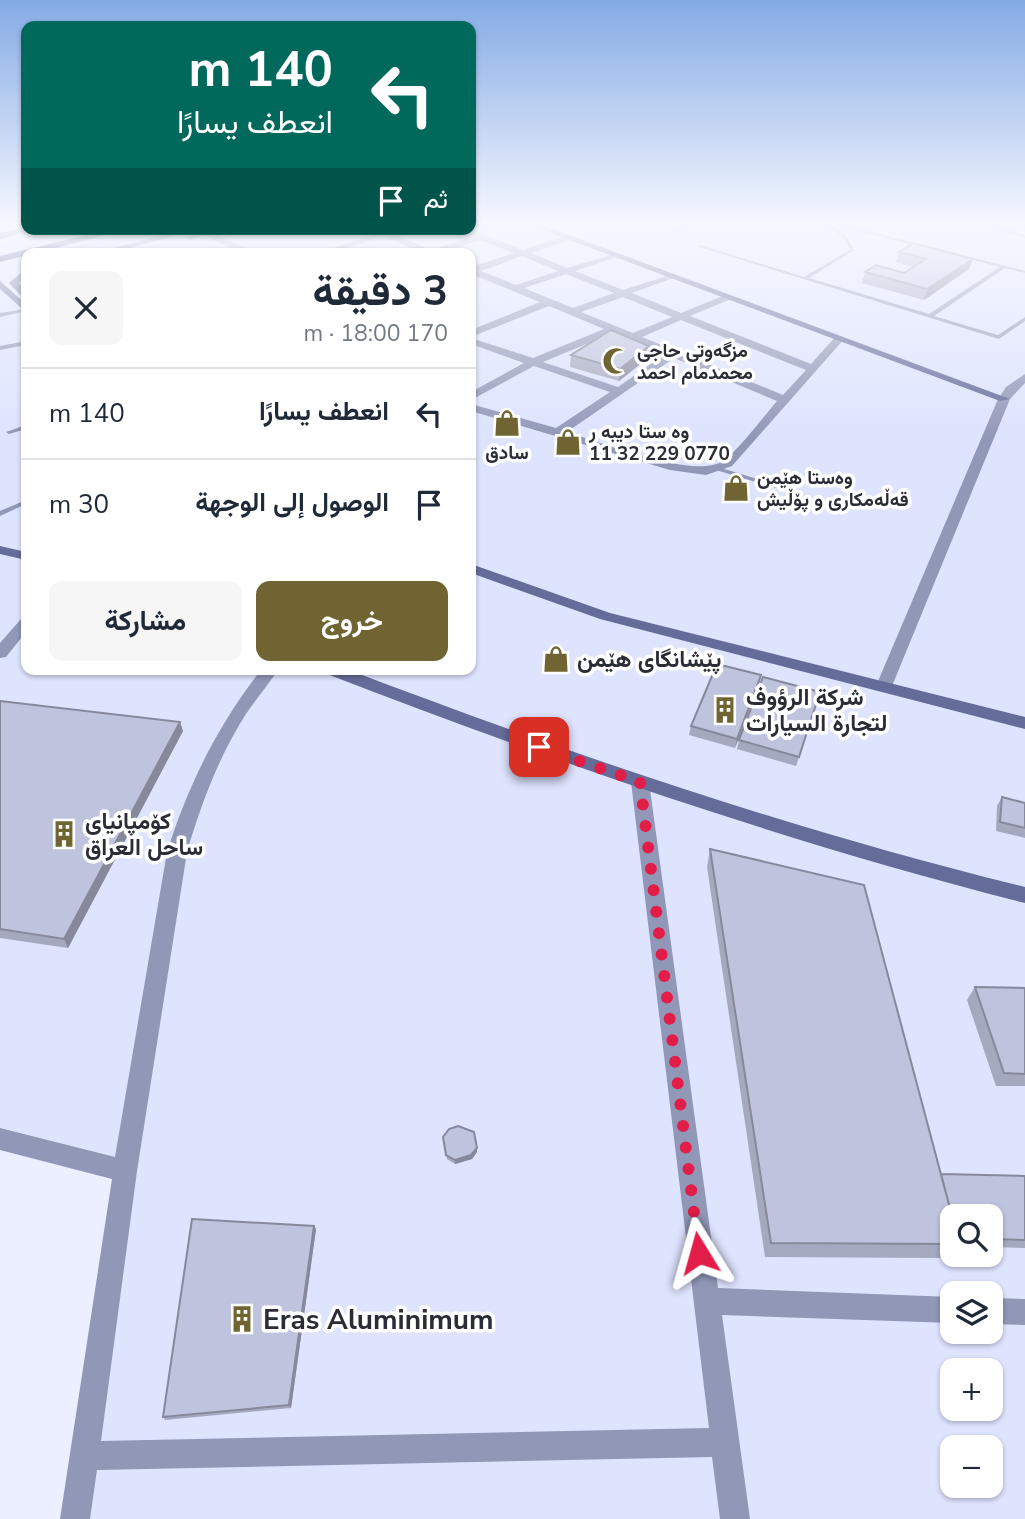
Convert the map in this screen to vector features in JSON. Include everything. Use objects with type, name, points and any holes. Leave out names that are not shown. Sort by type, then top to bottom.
[{"type":"street","points":[[538,297],[783,399]]},
{"type":"street","points":[[572,312],[611,297]]},
{"type":"street","points":[[631,297],[811,368]]},
{"type":"street","points":[[632,337],[728,297],[1004,399]]},
{"type":"street","points":[[476,332],[550,302]]},
{"type":"street","points":[[476,394],[533,362],[613,329]]},
{"type":"street","points":[[476,409],[662,464],[695,471],[718,469],[728,463],[839,338]]},
{"type":"street","points":[[476,343],[619,391]]},
{"type":"street","points":[[556,434],[673,354]]},
{"type":"street","points":[[885,681],[1004,399],[1010,389],[1025,377]]},
{"type":"street","points":[[0,550],[21,555]]},
{"type":"street","points":[[476,561],[542,591]]},
{"type":"street","points":[[476,570],[629,622],[1025,712]]},
{"type":"street","points":[[0,653],[21,628]]},
{"type":"street","points":[[75,1519],[125,1171],[177,852],[185,823],[232,723],[266,675]]},
{"type":"street","points":[[346,675],[462,720],[640,782],[954,877],[1025,895]]},
{"type":"street","points":[[885,681],[1025,723]]},
{"type":"street","points":[[640,782],[735,1519]]},
{"type":"street","points":[[0,1139],[125,1171]]},
{"type":"street","points":[[706,1301],[940,1310]]},
{"type":"street","points":[[1003,1311],[1025,1312]]},
{"type":"street","points":[[84,1456],[725,1442]]},
{"type":"lane","points":[[867,297],[999,337],[1025,319]]},
{"type":"lane","points":[[930,316],[959,297]]},
{"type":"lane","points":[[0,315],[21,310]]},
{"type":"lane","points":[[0,348],[21,344]]},
{"type":"lane","points":[[9,432],[21,428]]},
{"type":"lane","points":[[718,469],[778,487]]},
{"type":"lane","points":[[0,514],[21,504]]},
{"type":"shaded area","points":[[0,297],[21,297],[21,675],[476,675],[476,297],[1025,297],[1025,1519],[76,1519],[124,1171],[0,1149]]},
{"type":"building","points":[[611,330],[649,346],[620,369],[571,355]]},
{"type":"building","name":"شركة الرؤوف لتجارة السيارات","points":[[717,664],[761,675],[737,739],[691,726]]},
{"type":"building","points":[[763,677],[820,692],[799,757],[739,740]]},
{"type":"building","name":"کۆمپانیای ساحل العراق","points":[[0,701],[180,722],[64,939],[0,929]]},
{"type":"building","points":[[1002,797],[1025,803],[1025,828],[1000,822]]},
{"type":"building","points":[[710,849],[864,885],[949,1204],[940,1204],[940,1244],[771,1243]]},
{"type":"building","points":[[975,987],[1025,988],[1025,1074],[1004,1073]]},
{"type":"building","points":[[458,1126],[474,1132],[477,1148],[471,1155],[455,1160],[446,1155],[443,1137],[449,1129]]},
{"type":"building","points":[[941,1174],[1025,1176],[1025,1240],[1003,1239],[1003,1204],[949,1204]]},
{"type":"building","name":"Eras Aluminimum","points":[[192,1219],[314,1226],[289,1405],[163,1417]]},
{"type":"place","name":"مزگەوتی حاجی محمدمام احمد","points":[[616,361]]},
{"type":"place","name":"سادق","points":[[507,423]]},
{"type":"place","name":"وه ستا دیبه ر 11 32 229 0770","points":[[568,442]]},
{"type":"place","name":"وەستا هێمن قەڵەمکاری و پۆڵیش","points":[[736,488]]},
{"type":"place","name":"پێشانگای هێمن","points":[[556,659]]},
{"type":"place","name":"شركة الرؤوف لتجارة السيارات","points":[[725,710]]},
{"type":"place","name":"کۆمپانیای ساحل العراق","points":[[64,834]]},
{"type":"place","name":"Eras Aluminimum","points":[[242,1319]]},
{"type":"route","points":[[539,747],[640,782],[699,1253]]}]
